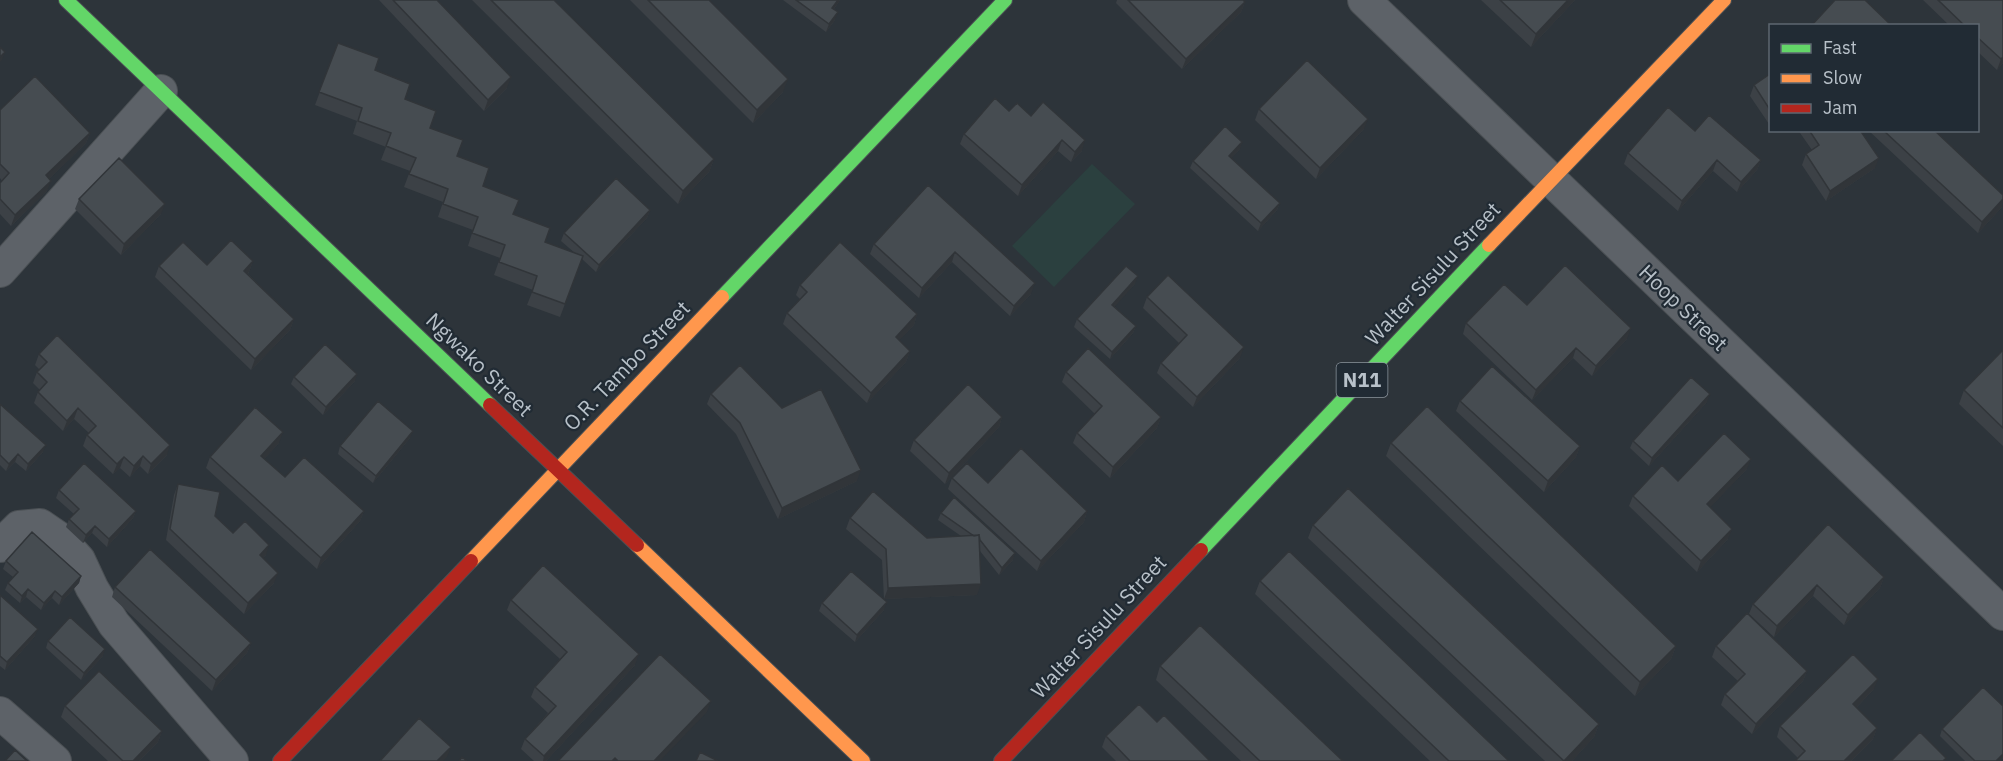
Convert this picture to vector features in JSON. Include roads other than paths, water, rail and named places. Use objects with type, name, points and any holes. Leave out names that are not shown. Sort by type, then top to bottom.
[{"type":"main road","name":"Ngwako Street","points":[[66,0],[863,761]]},
{"type":"main road","name":"O.R. Tambo Street","points":[[280,761],[1005,0]]},
{"type":"main road","name":"Walter Sisulu Street","points":[[1001,761],[1724,0]]},
{"type":"street","name":"Hoop Street","points":[[1364,0],[2003,614]]},
{"type":"street","points":[[0,271],[160,91]]},
{"type":"street","points":[[0,546],[19,527],[40,525],[59,538],[78,560],[114,624],[232,761]]},
{"type":"street","points":[[0,713],[55,761]]}]
